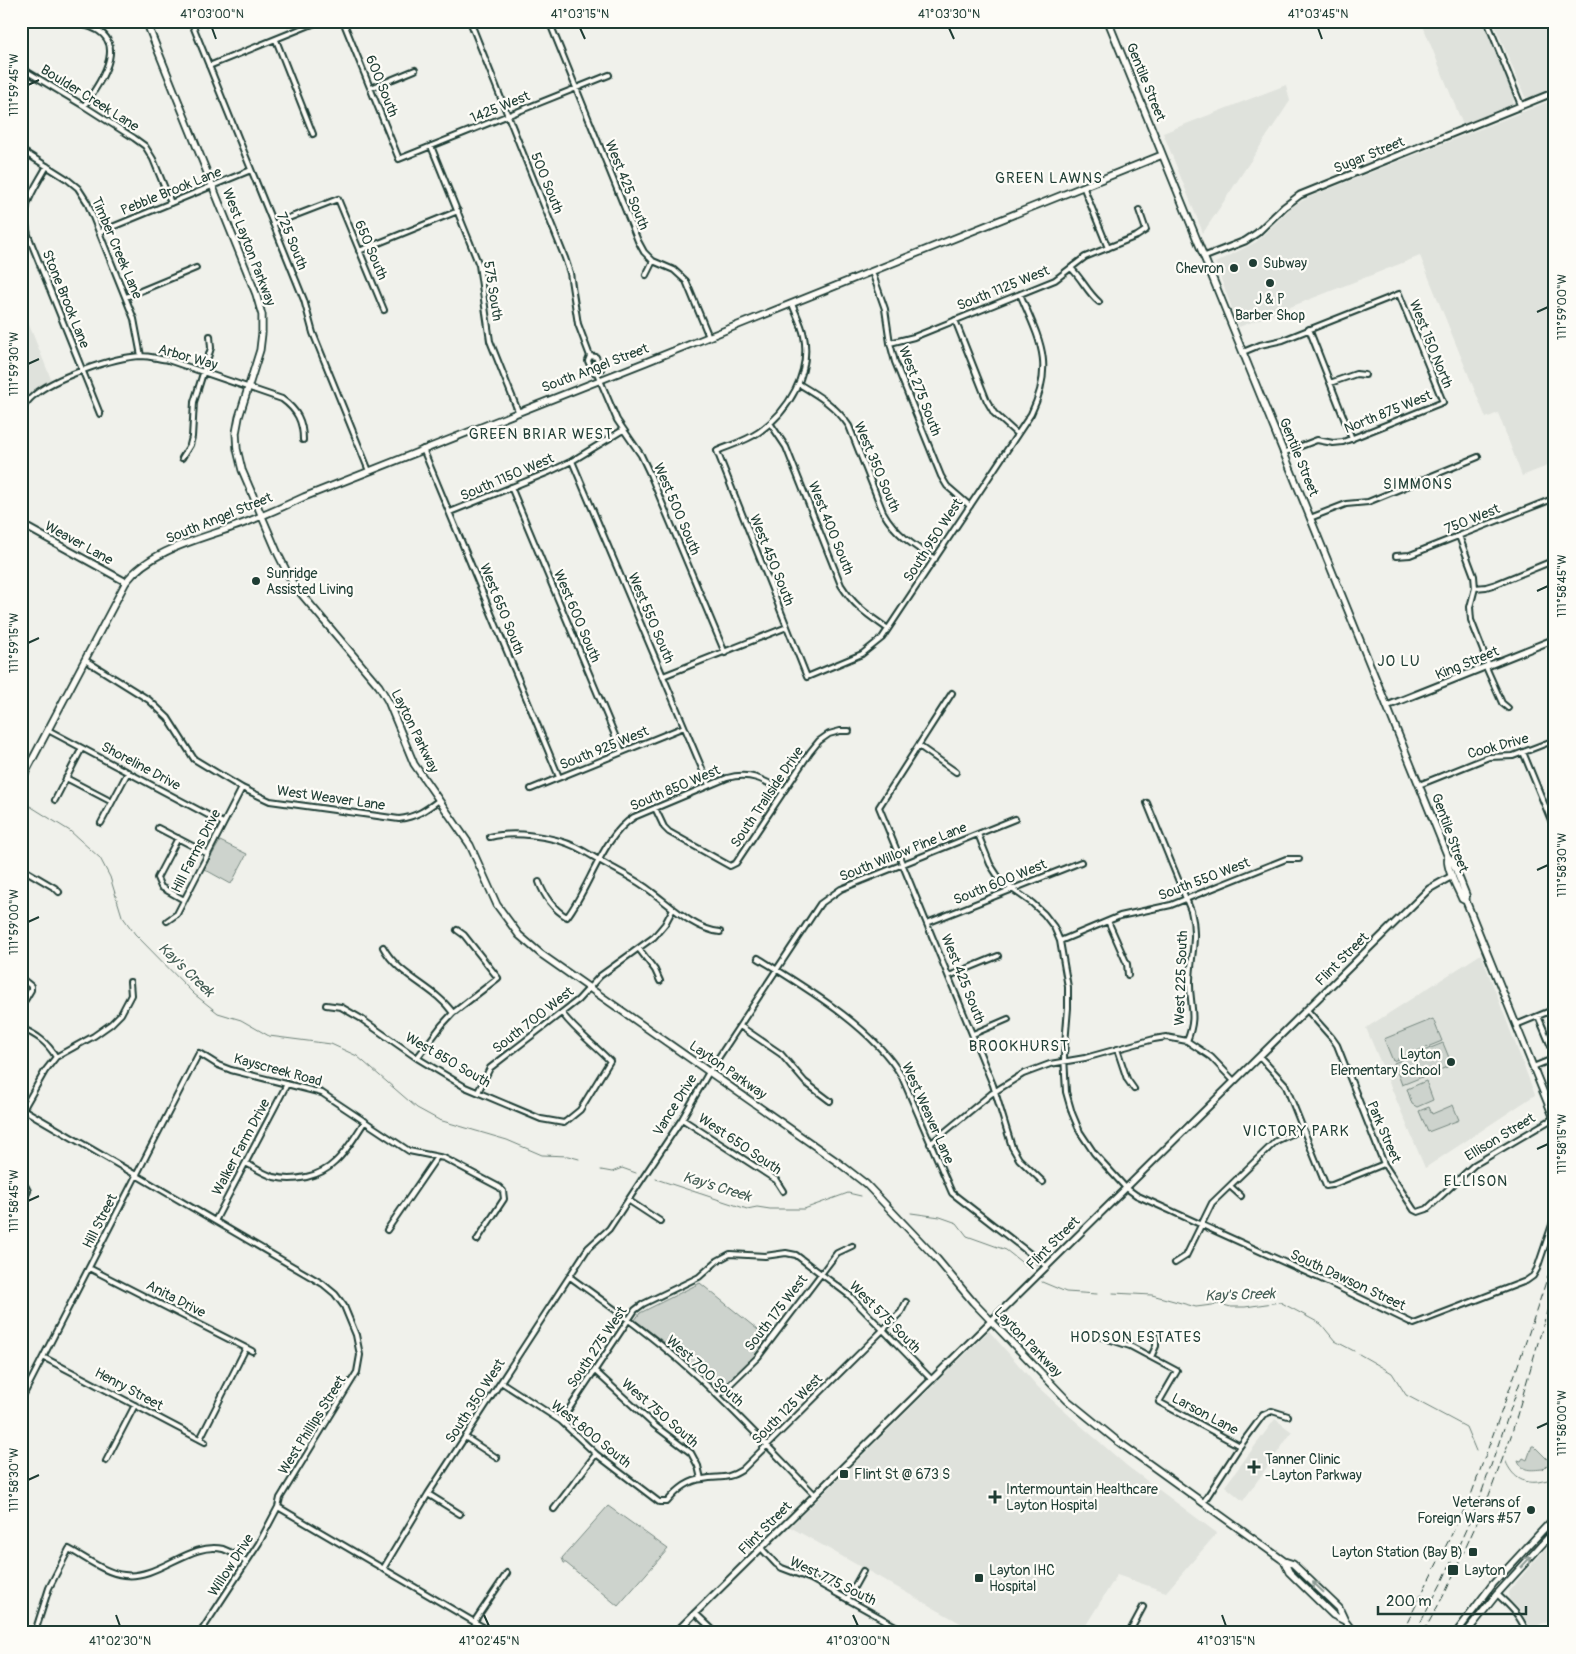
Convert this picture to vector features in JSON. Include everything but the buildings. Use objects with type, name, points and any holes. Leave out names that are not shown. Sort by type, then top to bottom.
[{"type":"main road","name":"West Layton Parkway","points":[[146,21],[256,294],[262,314],[260,350],[239,417],[236,433],[237,450],[242,470],[262,516]]},
{"type":"main road","name":"Gentile Street","points":[[1108,21],[1449,858],[1454,873],[1452,876],[1462,899],[1466,900]]},
{"type":"main road","name":"South Angel Street","points":[[21,781],[126,582],[142,566],[160,555],[262,516],[518,412],[598,376],[709,337],[1162,155]]},
{"type":"main road","name":"Layton Parkway","points":[[262,516],[293,584],[379,686],[388,701],[414,764],[470,845],[497,905],[519,935],[541,954],[589,989],[671,1044],[866,1184],[937,1259],[991,1321],[1067,1400],[1116,1440],[1284,1561],[1293,1564],[1339,1608],[1345,1621],[1354,1633]]},
{"type":"main road","name":"Gentile Street","points":[[1449,858],[1452,860],[1466,895],[1466,900],[1554,1120]]},
{"type":"main road","points":[[1456,1633],[1493,1584],[1555,1517]]},
{"type":"main road","points":[[1466,1633],[1497,1594],[1555,1530]]},
{"type":"street","name":"725 South","points":[[191,21],[304,300],[313,333],[369,471]]},
{"type":"street","points":[[209,66],[320,21]]},
{"type":"street","name":"600 South","points":[[343,21],[399,159]]},
{"type":"street","name":"500 South","points":[[470,21],[565,258],[570,272],[578,324],[590,356],[588,361],[593,372],[598,376],[600,369],[596,357],[590,356]]},
{"type":"street","name":"West 425 South","points":[[548,21],[630,223],[644,252],[653,261],[674,270],[686,281],[709,337]]},
{"type":"street","points":[[1487,21],[1521,106]]},
{"type":"street","points":[[84,25],[97,28],[105,36],[109,45],[110,56],[106,70],[84,106]]},
{"type":"street","points":[[276,40],[313,134]]},
{"type":"street","name":"Boulder Creek Lane","points":[[21,68],[84,106],[144,146],[153,160],[171,203]]},
{"type":"street","points":[[371,88],[415,70]]},
{"type":"street","name":"1425 West","points":[[399,159],[609,74]]},
{"type":"street","name":"Sugar Street","points":[[1204,258],[1245,241],[1300,195],[1555,92]]},
{"type":"street","name":"575 South","points":[[431,146],[479,265],[490,341],[518,412]]},
{"type":"street","name":"Timber Creek Lane","points":[[21,150],[78,188],[87,202],[126,297],[137,329],[141,356]]},
{"type":"street","name":"Stone Brook Lane","points":[[47,166],[29,197],[25,207],[24,221],[100,414]]},
{"type":"street","name":"Pebble Brook Lane","points":[[100,232],[251,170]]},
{"type":"street","points":[[1083,186],[1108,248]]},
{"type":"street","name":"650 South","points":[[273,224],[338,199],[384,310]]},
{"type":"street","name":"South 1125 West","points":[[890,343],[914,337],[1055,280],[1085,257],[1137,236],[1146,230],[1138,210]]},
{"type":"street","points":[[360,251],[458,211]]},
{"type":"street","points":[[646,275],[653,261]]},
{"type":"street","points":[[126,297],[196,268]]},
{"type":"street","points":[[1071,268],[1093,297],[1100,302]]},
{"type":"street","name":"West 275 South","points":[[872,272],[885,309],[895,362],[941,476],[947,486],[970,506]]},
{"type":"street","name":"South 950 West","points":[[807,677],[862,654],[874,646],[888,629],[935,559],[1034,407],[1040,395],[1044,366],[1040,342],[1020,294]]},
{"type":"street","name":"West 150 North","points":[[1309,330],[1399,294],[1443,402]]},
{"type":"street","points":[[770,423],[799,384],[804,364],[804,336],[792,304]]},
{"type":"street","points":[[955,320],[987,401],[994,413],[1017,434]]},
{"type":"street","points":[[1243,352],[1309,330],[1352,439]]},
{"type":"street","points":[[182,458],[190,445],[194,402],[211,348],[210,336]]},
{"type":"street","name":"Arbor Way","points":[[21,411],[31,397],[38,392],[82,371],[141,356],[168,360],[282,399],[292,406],[300,417],[303,440]]},
{"type":"street","points":[[1330,383],[1356,374],[1365,375]]},
{"type":"street","name":"West 500 South","points":[[598,376],[610,406],[623,430],[641,455],[650,474],[725,653]]},
{"type":"street","name":"West 350 South","points":[[799,384],[823,398],[841,415],[848,426],[882,512],[888,522],[902,537],[935,559]]},
{"type":"street","name":"North 875 West","points":[[1283,452],[1317,440],[1333,443],[1344,442],[1443,402]]},
{"type":"street","name":"West 450 South","points":[[770,423],[745,440],[717,451],[807,677]]},
{"type":"street","name":"West 400 South","points":[[770,423],[786,447],[842,585],[850,599],[861,610],[888,629]]},
{"type":"street","name":"South 1150 West","points":[[450,512],[572,461],[623,430]]},
{"type":"street","name":"West 650 South","points":[[423,449],[559,778]]},
{"type":"street","points":[[1310,518],[1346,504],[1368,502],[1478,457]]},
{"type":"street","name":"West 550 South","points":[[572,461],[708,785]]},
{"type":"street","name":"West 600 South","points":[[511,488],[622,752]]},
{"type":"street","name":"750 West","points":[[1396,556],[1410,555],[1555,498]]},
{"type":"street","name":"Weaver Lane","points":[[21,524],[126,582]]},
{"type":"street","points":[[1459,536],[1472,567],[1475,588],[1470,607],[1471,620],[1502,703],[1508,708]]},
{"type":"street","points":[[1475,588],[1496,584],[1555,560]]},
{"type":"street","points":[[663,676],[787,627]]},
{"type":"street","name":"King Street","points":[[1387,706],[1555,639]]},
{"type":"street","name":"West Weaver Lane","points":[[85,660],[148,700],[168,718],[194,759],[242,788],[270,801],[399,819],[412,818],[439,800]]},
{"type":"street","points":[[952,694],[919,746],[956,772]]},
{"type":"street","name":"South 925 West","points":[[532,789],[684,727]]},
{"type":"street","name":"Shoreline Drive","points":[[48,730],[223,823]]},
{"type":"street","name":"South Trailside Drive","points":[[655,808],[664,827],[669,832],[730,866],[736,863],[782,791],[819,741],[829,734],[849,731]]},
{"type":"street","name":"Cook Drive","points":[[1419,785],[1489,757],[1496,755],[1506,757],[1555,740]]},
{"type":"street","name":"West 425 South","points":[[919,746],[879,807],[995,1090],[1012,1146],[1019,1159],[1043,1182]]},
{"type":"street","points":[[55,800],[82,748]]},
{"type":"street","points":[[1523,752],[1550,812],[1555,830]]},
{"type":"street","points":[[101,823],[128,772]]},
{"type":"street","name":"South 850 West","points":[[539,882],[543,894],[560,913],[568,917],[614,834],[634,817],[708,785],[740,775],[760,778],[782,791]]},
{"type":"street","points":[[66,778],[112,802]]},
{"type":"street","name":"Hill Farms Drive","points":[[168,921],[177,914],[242,788]]},
{"type":"street","name":"West 225 South","points":[[1147,803],[1195,925],[1190,978],[1193,1020],[1187,1041],[1211,1057],[1234,1081]]},
{"type":"street","points":[[1144,813],[1150,811]]},
{"type":"street","name":"South Willow Pine Lane","points":[[777,970],[820,904],[841,889],[1015,820]]},
{"type":"street","points":[[158,828],[208,854]]},
{"type":"street","points":[[490,837],[503,834],[556,840],[575,846],[645,886],[672,909],[710,931],[720,932]]},
{"type":"street","points":[[978,834],[996,875],[1001,881],[1044,914],[1054,927],[1060,941],[1068,987],[1064,1061],[1066,1092],[1080,1132],[1094,1153],[1125,1187]]},
{"type":"street","points":[[178,838],[157,878],[158,884],[161,887],[184,900]]},
{"type":"street","name":"South 550 West","points":[[1060,941],[1135,912],[1171,905],[1286,859],[1300,859]]},
{"type":"street","name":"South 600 West","points":[[927,923],[1081,862]]},
{"type":"street","points":[[21,868],[59,892]]},
{"type":"street","name":"Flint Street","points":[[675,1633],[1429,889],[1452,876]]},
{"type":"street","name":"South 700 West","points":[[478,1092],[483,1080],[494,1064],[578,1000],[607,970],[654,937],[665,924],[672,909]]},
{"type":"street","points":[[1108,921],[1127,964],[1128,975]]},
{"type":"street","points":[[417,1058],[453,1013],[498,978],[464,935],[457,930]]},
{"type":"street","points":[[383,947],[394,964],[436,995],[453,1013]]},
{"type":"street","points":[[639,948],[656,970],[660,981]]},
{"type":"street","points":[[949,976],[998,956]]},
{"type":"street","name":"West Weaver Lane","points":[[758,958],[827,1003],[881,1048],[893,1061],[902,1077],[952,1193],[1046,1266]]},
{"type":"street","name":"Vance Drive","points":[[588,1248],[608,1228],[628,1200],[682,1119],[709,1072],[777,970]]},
{"type":"street","points":[[21,978],[31,986],[31,990],[21,1007]]},
{"type":"street","points":[[22,1110],[45,1071],[56,1057],[94,1036],[111,1024],[120,1014],[131,995],[130,982]]},
{"type":"street","name":"West 850 South","points":[[326,1005],[341,1007],[417,1058],[478,1092],[541,1119],[564,1123],[580,1110],[610,1061],[596,1046],[575,1029],[562,1013]]},
{"type":"street","points":[[1516,1025],[1555,1009]]},
{"type":"street","name":"Park Street","points":[[1307,1010],[1337,1045],[1384,1164],[1414,1210]]},
{"type":"street","points":[[1533,1066],[1555,1057],[1538,1016]]},
{"type":"street","points":[[973,1034],[1008,1019]]},
{"type":"street","points":[[740,1026],[781,1054],[805,1082],[830,1101]]},
{"type":"street","points":[[21,1028],[41,1038],[50,1046],[56,1057]]},
{"type":"street","points":[[930,1144],[995,1090],[1036,1068],[1085,1058],[1154,1039],[1166,1037],[1187,1041]]},
{"type":"street","points":[[1118,1049],[1126,1079],[1134,1089]]},
{"type":"street","name":"Kayscreek Road","points":[[199,1053],[218,1065],[231,1070],[322,1093],[399,1146],[420,1155],[444,1158],[499,1187],[503,1192],[504,1199],[477,1240]]},
{"type":"street","name":"Hill Street","points":[[21,1400],[199,1053]]},
{"type":"street","points":[[1260,1056],[1285,1084],[1326,1186],[1384,1164]]},
{"type":"street","name":"Walker Farm Drive","points":[[214,1221],[287,1084]]},
{"type":"street","name":"West Phillips Street","points":[[22,1110],[323,1284],[335,1294],[344,1306],[356,1335],[360,1354],[357,1372],[280,1498],[278,1507]]},
{"type":"street","name":"West 650 South","points":[[682,1119],[776,1180],[784,1191]]},
{"type":"street","name":"Ellison Street","points":[[1414,1210],[1418,1212],[1427,1209],[1474,1165],[1554,1120]]},
{"type":"street","points":[[246,1164],[268,1174],[283,1178],[312,1176],[336,1162],[365,1121]]},
{"type":"street","points":[[1175,1263],[1186,1256],[1212,1203],[1231,1187],[1276,1141],[1302,1129]]},
{"type":"street","points":[[387,1230],[436,1157]]},
{"type":"street","points":[[21,1184],[28,1191],[21,1204]]},
{"type":"street","name":"South Dawson Street","points":[[1125,1187],[1136,1195],[1319,1278],[1414,1324],[1526,1281],[1533,1276],[1537,1270],[1555,1216]]},
{"type":"street","points":[[1231,1187],[1241,1196]]},
{"type":"street","points":[[628,1200],[660,1222]]},
{"type":"street","name":"South 175 West","points":[[718,1396],[758,1357],[838,1253],[852,1246]]},
{"type":"street","name":"South 350 West","points":[[383,1569],[428,1494],[588,1248]]},
{"type":"street","name":"South 275 West","points":[[561,1421],[635,1310],[643,1304],[699,1278],[723,1257],[730,1254],[765,1256],[786,1253],[796,1255],[821,1273]]},
{"type":"street","name":"Anita Drive","points":[[89,1268],[252,1350]]},
{"type":"street","name":"West 575 South","points":[[821,1273],[849,1295],[932,1380]]},
{"type":"street","name":"West 700 South","points":[[570,1277],[687,1367],[815,1495]]},
{"type":"street","name":"South 125 West","points":[[667,1502],[675,1492],[687,1484],[701,1479],[733,1476],[742,1470],[766,1444],[883,1330],[900,1312],[906,1302]]},
{"type":"street","name":"Larson Lane","points":[[1102,1338],[1130,1346],[1178,1371],[1159,1402],[1240,1446]]},
{"type":"street","points":[[1151,1356],[1156,1346],[1156,1338]]},
{"type":"street","points":[[200,1439],[246,1348]]},
{"type":"street","name":"Henry Street","points":[[42,1357],[206,1442]]},
{"type":"street","name":"West 750 South","points":[[594,1371],[654,1425],[691,1453],[698,1466],[701,1479]]},
{"type":"street","name":"West 800 South","points":[[501,1382],[561,1421],[596,1454],[659,1502],[667,1502]]},
{"type":"street","points":[[106,1461],[135,1405]]},
{"type":"street","points":[[1203,1503],[1262,1415],[1275,1411],[1288,1416]]},
{"type":"street","points":[[465,1438],[497,1458]]},
{"type":"street","points":[[554,1510],[596,1454]]},
{"type":"street","points":[[428,1494],[460,1514]]},
{"type":"street","points":[[278,1507],[493,1633]]},
{"type":"street","name":"Willow Drive","points":[[200,1633],[259,1543],[278,1507]]},
{"type":"street","points":[[21,1628],[36,1632],[49,1588],[69,1549],[113,1573],[126,1576],[148,1573],[198,1551],[211,1548],[231,1552],[246,1562]]},
{"type":"street","name":"West 775 South","points":[[762,1548],[782,1568],[810,1579],[848,1598],[899,1628],[904,1633]]},
{"type":"street","points":[[848,1598],[863,1571]]},
{"type":"street","points":[[474,1622],[507,1573]]},
{"type":"street","points":[[1497,1594],[1512,1606],[1527,1633]]},
{"type":"street","points":[[1128,1633],[1143,1607]]},
{"type":"street","points":[[695,1613],[713,1630],[720,1633]]},
{"type":"shaded area","points":[[1421,21],[1481,21],[1486,28],[1514,97],[1513,104],[1463,125]]},
{"type":"shaded area","points":[[1493,21],[1555,21],[1555,88],[1531,97],[1525,97]]},
{"type":"shaded area","points":[[1286,85],[1290,101],[1203,233],[1163,133]]},
{"type":"shaded area","points":[[1555,99],[1555,463],[1522,476],[1498,413],[1486,418],[1420,256],[1239,327],[1215,263],[1256,242],[1293,206],[1307,198]]},
{"type":"shaded area","points":[[21,305],[51,379],[21,404]]},
{"type":"shaded area","points":[[220,841],[247,854],[231,884],[204,869]]},
{"type":"shaded area","name":"Layton Elementary School","points":[[1481,954],[1535,1095],[1425,1168],[1366,1028]]},
{"type":"shaded area","points":[[1433,1019],[1442,1041],[1393,1061],[1384,1039]]},
{"type":"shaded area","points":[[1443,1043],[1452,1065],[1402,1085],[1394,1063]]},
{"type":"shaded area","points":[[1426,1081],[1433,1100],[1417,1107],[1412,1104],[1407,1089]]},
{"type":"shaded area","points":[[1453,1105],[1459,1120],[1428,1132],[1419,1111],[1429,1107],[1432,1114]]},
{"type":"shaded area","points":[[700,1283],[768,1338],[754,1356],[719,1391],[690,1362],[635,1320],[640,1313]]},
{"type":"shaded area","name":"Intermountain Healthcare Layton Hospital","points":[[989,1331],[1038,1387],[1071,1417],[1127,1466],[1217,1533],[1166,1592],[1117,1575],[1081,1633],[978,1633],[790,1527]]},
{"type":"shaded area","name":"Tanner Clinic -Layton Parkway","points":[[1275,1419],[1292,1432],[1243,1501],[1225,1486]]},
{"type":"shaded area","points":[[1532,1446],[1550,1462],[1543,1469],[1527,1469],[1522,1467],[1518,1460],[1521,1461],[1523,1458],[1527,1460]]},
{"type":"shaded area","points":[[608,1506],[668,1549],[618,1606],[564,1563],[562,1558]]},
{"type":"shaded area","points":[[1555,1538],[1555,1618],[1530,1629],[1521,1611],[1509,1599],[1508,1592]]},
{"type":"waterway","name":"Kay's Creek","points":[[25,803],[70,831],[100,858],[110,877],[122,916],[135,934],[194,994],[218,1013],[241,1020],[269,1036],[331,1044],[357,1056],[417,1108],[439,1120],[507,1140],[542,1155],[568,1156],[579,1159]]},
{"type":"waterway","name":"Kay's Creek","points":[[601,1170],[612,1172],[622,1168],[636,1173]]},
{"type":"waterway","name":"Kay's Creek","points":[[656,1179],[747,1209],[757,1207],[804,1209],[848,1193],[861,1196]]},
{"type":"waterway","name":"Kay's Creek","points":[[911,1213],[940,1217],[957,1223],[967,1236],[1006,1250],[1030,1269]]},
{"type":"waterway","name":"Kay's Creek","points":[[1042,1282],[1066,1292],[1097,1294]]},
{"type":"waterway","name":"Kay's Creek","points":[[1113,1293],[1152,1295],[1196,1307],[1220,1304],[1231,1307],[1245,1307],[1280,1302],[1321,1324],[1335,1341],[1354,1351]]},
{"type":"waterway","name":"Kay's Creek","points":[[1359,1354],[1392,1373],[1406,1395],[1466,1427],[1476,1451]]},
{"type":"waterway","name":"Kay's Creek","points":[[1506,1462],[1518,1478],[1527,1482],[1555,1480]]},
{"type":"railway","points":[[1402,1633],[1470,1498],[1515,1374],[1555,1255]]},
{"type":"railway","points":[[1488,1498],[1511,1436],[1555,1284]]},
{"type":"railway","points":[[1415,1633],[1442,1582],[1478,1503],[1520,1382]]},
{"type":"railway","points":[[1423,1633],[1446,1591],[1480,1516]]},
{"type":"place","name":"Subway","points":[[1253,263]]},
{"type":"place","name":"Chevron","points":[[1234,268]]},
{"type":"place","name":"J & P Barber Shop","points":[[1270,283]]},
{"type":"place","name":"Sunridge Assisted Living","points":[[256,581]]},
{"type":"place","name":"Layton Elementary School","points":[[1451,1062]]},
{"type":"place","name":"Tanner Clinic -Layton Parkway","points":[[1254,1467]]},
{"type":"place","name":"Flint St @ 673 S","points":[[844,1474]]},
{"type":"place","name":"Intermountain Healthcare Layton Hospital","points":[[995,1497]]},
{"type":"place","name":"Veterans of Foreign Wars #57","points":[[1531,1510]]},
{"type":"place","name":"Layton Station (Bay B)","points":[[1473,1552]]},
{"type":"place","name":"Layton","points":[[1453,1570]]},
{"type":"place","name":"Layton IHC Hospital","points":[[979,1578]]},
{"type":"district","name":"GREEN LAWNS","points":[[1049,178]]},
{"type":"district","name":"GREEN BRIAR WEST","points":[[541,434]]},
{"type":"district","name":"SIMMONS","points":[[1418,484]]},
{"type":"district","name":"JO LU","points":[[1399,661]]},
{"type":"district","name":"BROOKHURST","points":[[1019,1046]]},
{"type":"district","name":"VICTORY PARK","points":[[1296,1131]]},
{"type":"district","name":"ELLISON","points":[[1476,1181]]},
{"type":"district","name":"HODSON ESTATES","points":[[1136,1337]]}]
